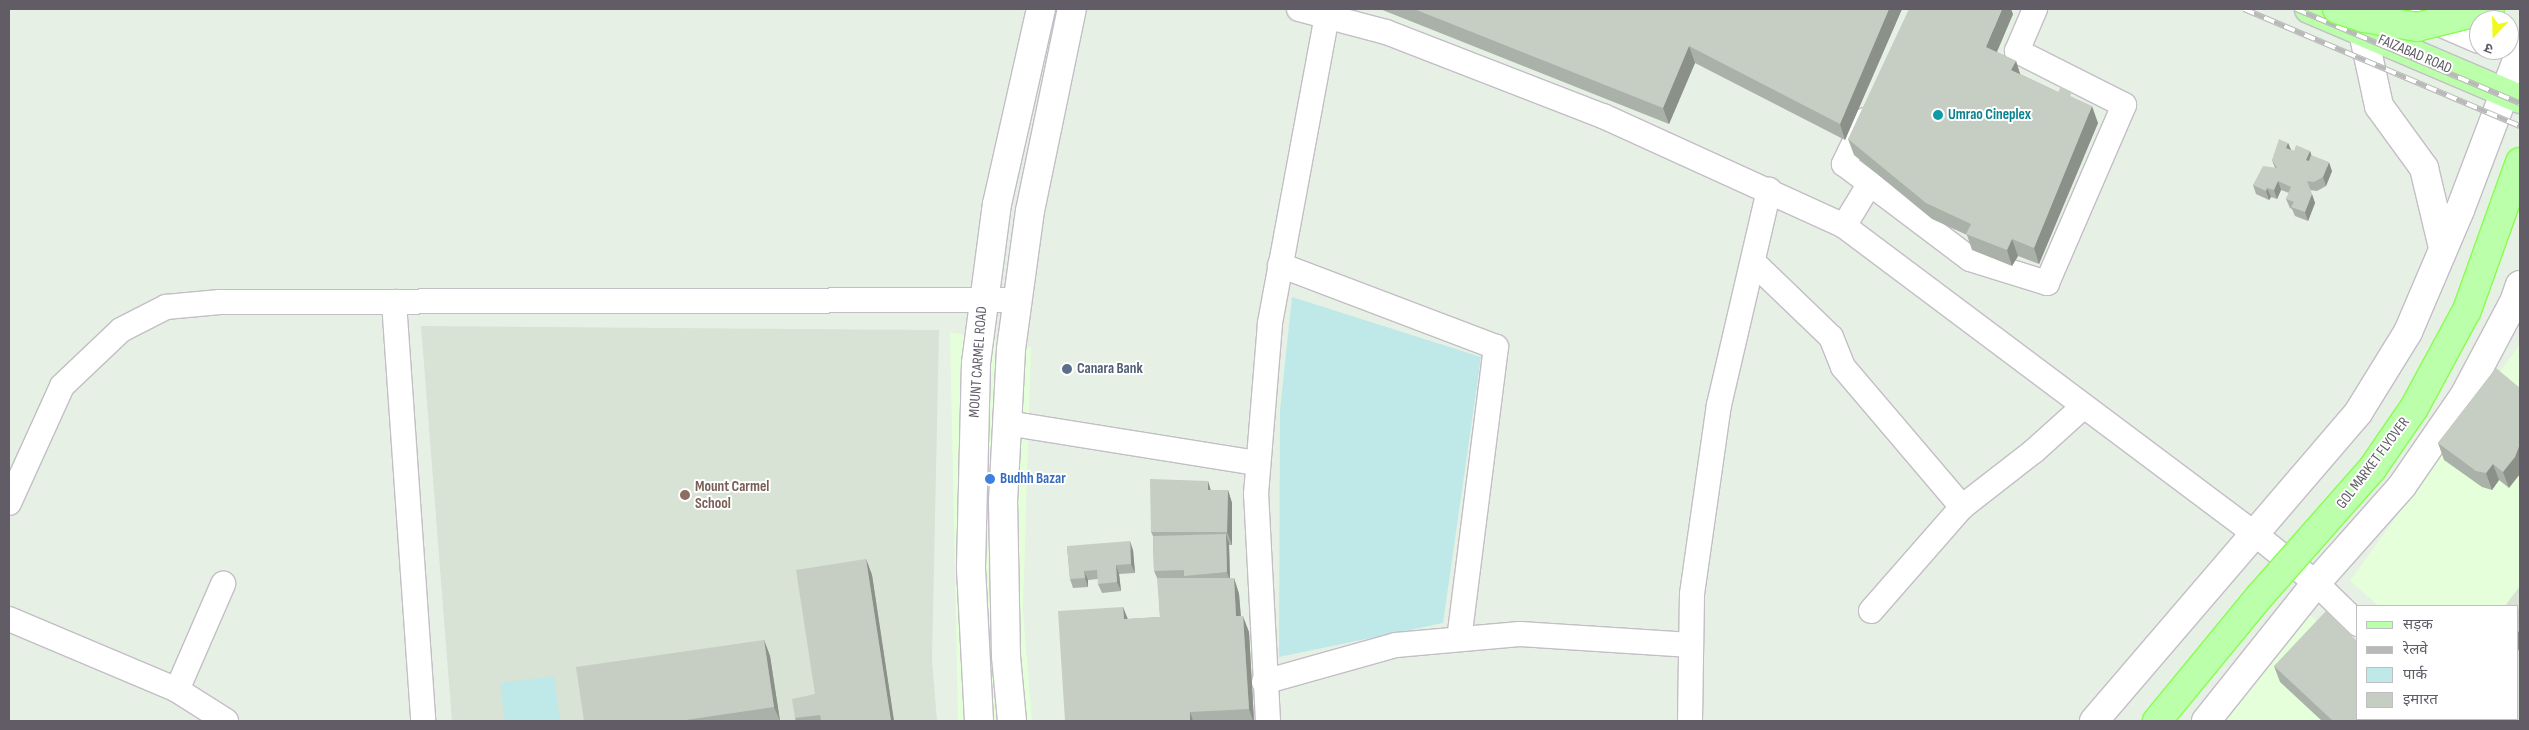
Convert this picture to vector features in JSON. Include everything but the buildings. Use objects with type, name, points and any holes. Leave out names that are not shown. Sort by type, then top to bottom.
[{"type":"main road","name":"FAIZABAD ROAD","points":[[2309,9],[2512,95]]},
{"type":"main road","points":[[2337,9],[2364,18],[2417,27],[2490,9]]},
{"type":"main road","name":"GOL MARKET FLYOVER","points":[[2156,721],[2259,597],[2372,469],[2414,408],[2467,310],[2520,162]]},
{"type":"street","name":"MOUNT CARMEL ROAD","points":[[979,721],[971,567],[976,363],[982,300],[998,204],[1041,9]]},
{"type":"street","points":[[1012,721],[1006,656],[1002,502],[1011,349],[1030,211],[1072,9]]},
{"type":"street","points":[[1299,9],[1386,32],[1603,116],[1769,190],[1844,226],[2254,534],[2316,583],[2356,622]]},
{"type":"street","points":[[1876,95],[1844,164],[1970,259],[2047,284],[2124,105],[2017,51],[2035,9]]},
{"type":"street","points":[[2409,9],[2469,35]]},
{"type":"street","points":[[1268,721],[1264,682],[1256,494],[1258,463],[1270,323],[1327,16]]},
{"type":"street","points":[[2363,32],[2379,106],[2424,168],[2444,248]]},
{"type":"street","points":[[2094,721],[2358,413],[2408,332],[2512,95],[2515,60]]},
{"type":"street","points":[[1844,226],[1870,183]]},
{"type":"street","points":[[1690,721],[1692,594],[1719,405],[1769,190]]},
{"type":"street","points":[[1752,262],[1831,337],[1843,367],[1962,506]]},
{"type":"street","points":[[1280,265],[1496,346],[1459,639]]},
{"type":"street","points":[[2206,721],[2316,583],[2402,486],[2459,404],[2514,302],[2520,285]]},
{"type":"street","points":[[9,503],[62,386],[121,330],[166,307],[220,302],[1018,300]]},
{"type":"street","points":[[394,302],[423,721]]},
{"type":"street","points":[[1871,611],[1962,506],[2034,451],[2084,406]]},
{"type":"street","points":[[1007,423],[1258,463]]},
{"type":"street","points":[[177,690],[223,584]]},
{"type":"street","points":[[9,619],[177,690],[226,721]]},
{"type":"street","points":[[1264,682],[1396,645],[1459,639],[1520,634],[1691,645]]},
{"type":"shaded area","name":"Mount Carmel School","points":[[421,326],[939,330],[932,660],[937,721],[452,721]]},
{"type":"shaded area","name":"Budhh Bazar","points":[[950,332],[1031,347],[1023,611],[1032,721],[958,721]]},
{"type":"shaded area","points":[[2520,344],[2520,586],[2506,605],[2378,605],[2350,581]]},
{"type":"shaded area","points":[[2520,586],[2520,721],[2507,720],[2519,720],[2519,605],[2506,605]]},
{"type":"shaded area","points":[[2310,615],[2356,656],[2356,720],[2428,721],[2221,721]]},
{"type":"green space","points":[[1292,297],[1481,357],[1443,623],[1279,657],[1280,410]]},
{"type":"green space","points":[[554,676],[560,721],[505,721],[500,683]]},
{"type":"railway","points":[[2244,9],[2520,126]]},
{"type":"railway","points":[[2296,9],[2520,103]]},
{"type":"place","name":"Umrao Cineplex","points":[[1938,115]]},
{"type":"place","name":"Canara Bank","points":[[1067,369]]},
{"type":"place","name":"Budhh Bazar","points":[[990,479]]},
{"type":"place","name":"Mount Carmel School","points":[[685,495]]}]
